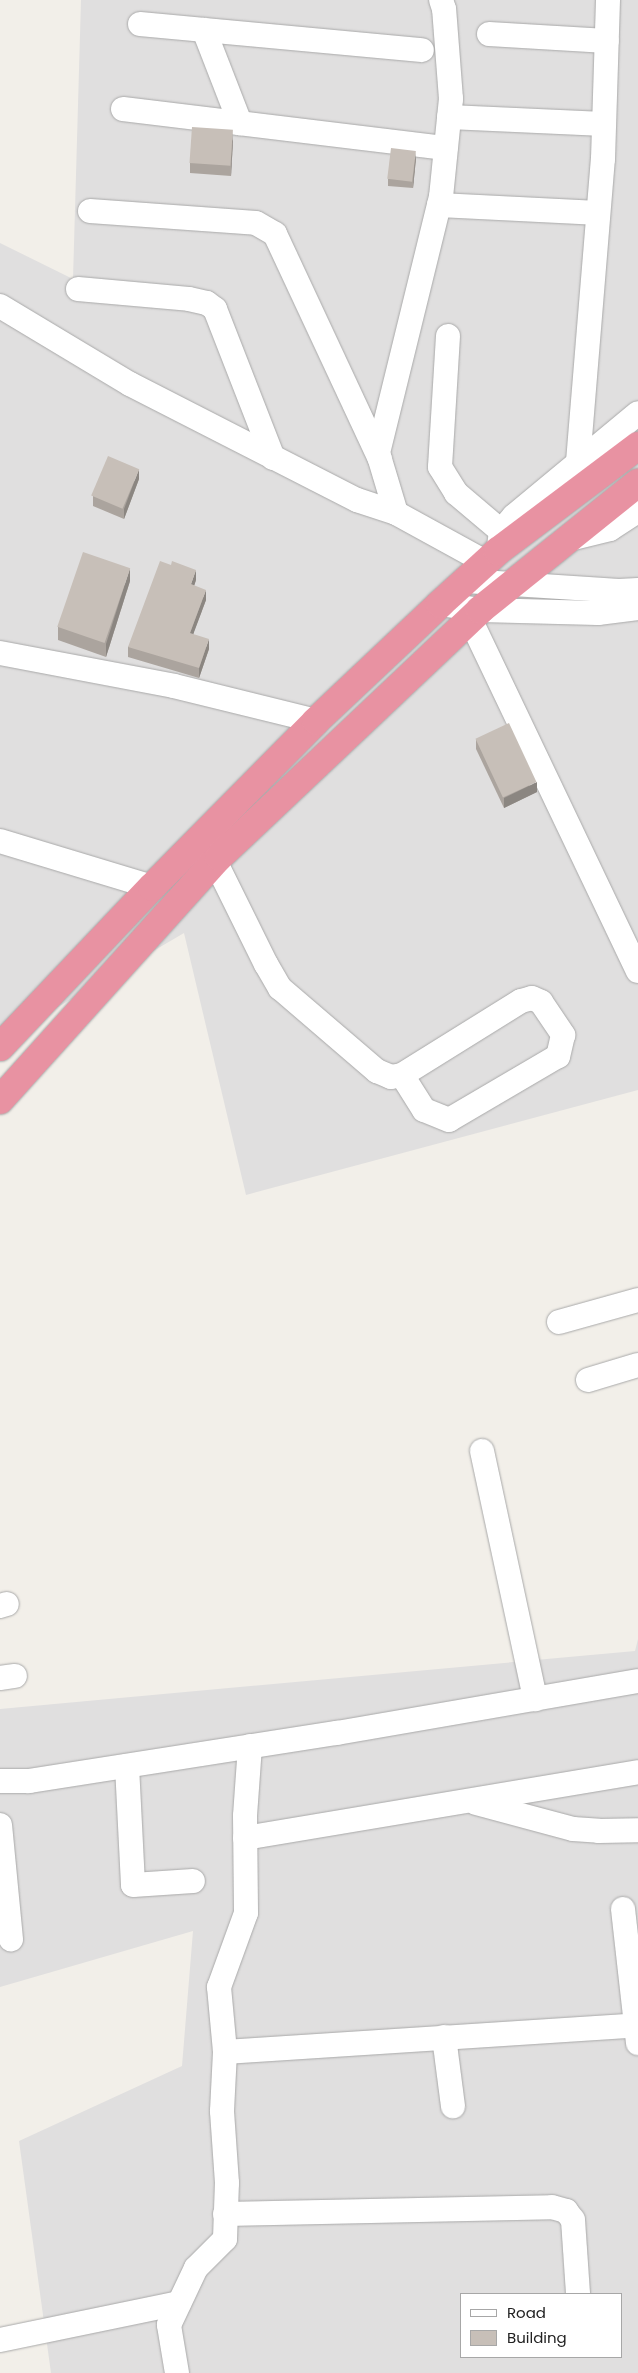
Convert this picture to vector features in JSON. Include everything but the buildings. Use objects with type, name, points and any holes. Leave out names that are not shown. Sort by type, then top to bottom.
[{"type":"highway","points":[[0,1047],[152,887],[316,722],[466,581],[496,549],[638,446]]},
{"type":"highway","points":[[0,1100],[215,861],[475,615],[638,483]]},
{"type":"street","points":[[396,513],[378,453],[439,205],[451,99],[444,9],[441,0]]},
{"type":"street","points":[[578,462],[604,124],[608,0]]},
{"type":"street","points":[[140,24],[422,50]]},
{"type":"street","points":[[204,30],[240,123]]},
{"type":"street","points":[[489,34],[607,41]]},
{"type":"street","points":[[123,109],[446,148]]},
{"type":"street","points":[[449,117],[604,124]]},
{"type":"street","points":[[439,205],[598,213]]},
{"type":"street","points":[[90,211],[256,223],[275,234],[383,469]]},
{"type":"street","points":[[78,289],[207,302],[214,309],[274,458]]},
{"type":"street","points":[[0,306],[130,384],[357,500],[496,549]]},
{"type":"street","points":[[448,336],[440,467],[496,549]]},
{"type":"street","points":[[496,549],[514,516],[638,413]]},
{"type":"street","points":[[357,500],[383,469]]},
{"type":"street","points":[[567,540],[610,529],[638,511]]},
{"type":"street","points":[[466,581],[619,592],[638,590]]},
{"type":"street","points":[[440,604],[475,615],[598,613],[638,608]]},
{"type":"street","points":[[475,615],[638,971]]},
{"type":"street","points":[[0,653],[174,686],[316,722]]},
{"type":"street","points":[[0,842],[152,887]]},
{"type":"street","points":[[215,861],[266,964],[280,988],[377,1071],[391,1077],[402,1075],[521,1001],[532,998],[541,1002],[564,1035],[558,1056],[449,1120],[424,1110],[402,1075]]},
{"type":"street","points":[[560,1322],[638,1300]]},
{"type":"street","points":[[588,1380],[638,1365]]},
{"type":"street","points":[[482,1450],[535,1699]]},
{"type":"street","points":[[0,1781],[29,1781],[127,1766],[638,1681]]},
{"type":"street","points":[[177,2373],[168,2325],[196,2268],[225,2239],[227,2183],[222,2111],[225,2052],[219,1987],[246,1913],[245,1838],[250,1746]]},
{"type":"street","points":[[127,1766],[134,1885],[193,1880]]},
{"type":"street","points":[[245,1838],[638,1772]]},
{"type":"street","points":[[468,1801],[573,1828],[599,1831],[638,1830]]},
{"type":"street","points":[[0,1825],[11,1938]]},
{"type":"street","points":[[225,2052],[444,2037],[637,2031],[623,1909]]},
{"type":"street","points":[[444,2037],[453,2106]]},
{"type":"street","points":[[225,2214],[552,2206],[566,2211],[573,2220],[578,2293]]},
{"type":"street","points":[[0,2340],[179,2303]]},
{"type":"shaded area","points":[[81,0],[638,0],[638,1090],[246,1195],[184,933],[0,1041],[0,243],[73,279]]},
{"type":"shaded area","points":[[638,1639],[638,2373],[51,2373],[19,2141],[182,2066],[193,1931],[0,1987],[0,1709],[635,1651]]}]
